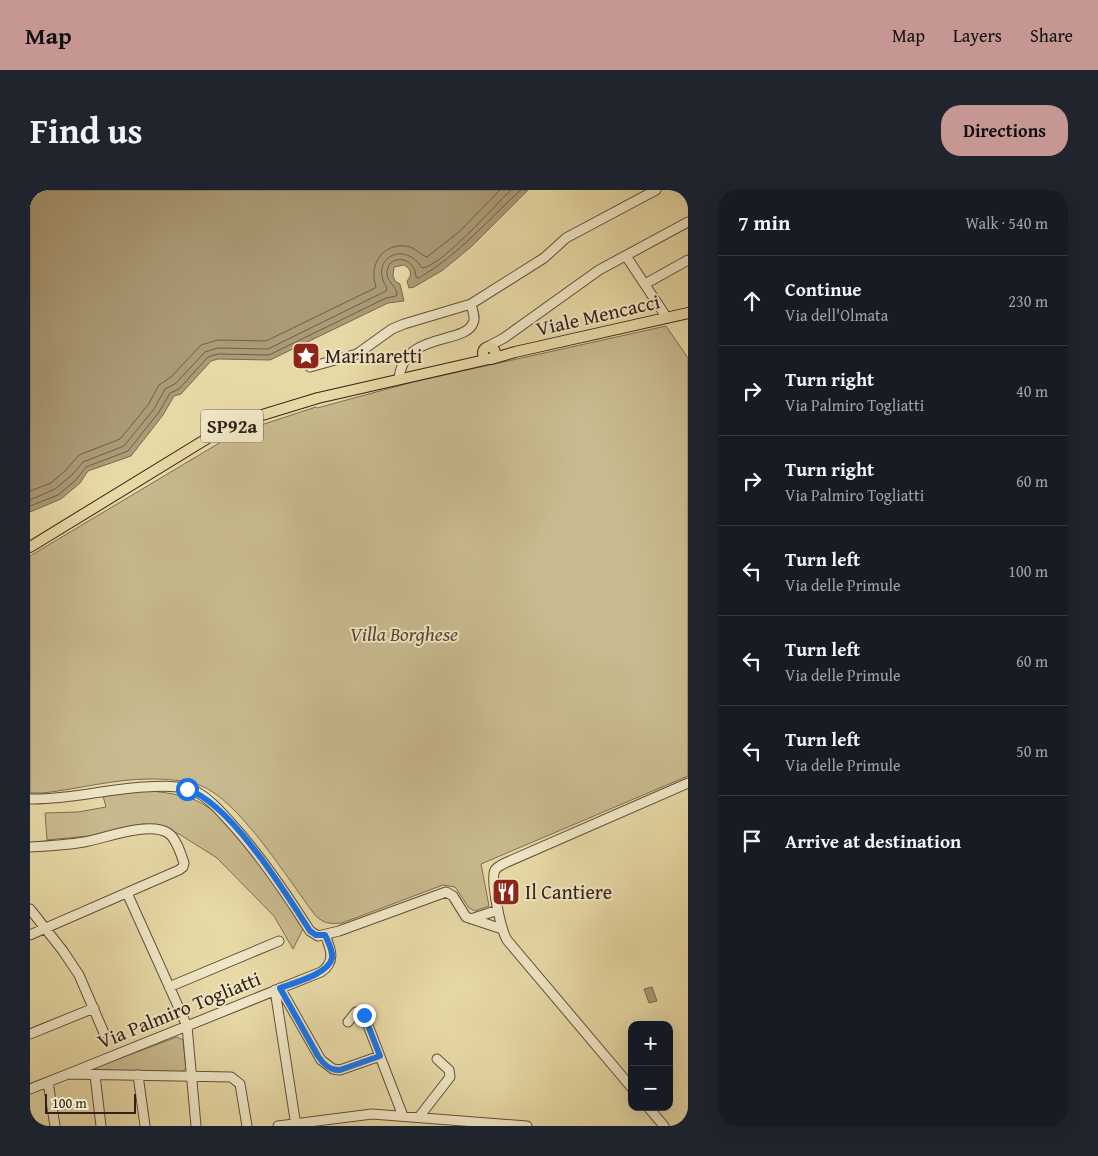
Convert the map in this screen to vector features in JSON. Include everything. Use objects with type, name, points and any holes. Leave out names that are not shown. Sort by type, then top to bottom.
[{"type":"main road","name":"Viale Mencacci","points":[[490,352],[515,352],[688,314]]},
{"type":"main road","name":"SP92a","points":[[30,547],[221,430],[292,406],[461,365],[490,352]]},
{"type":"street","points":[[310,367],[357,354],[386,333],[404,324],[471,304],[544,258],[563,240],[656,190]]},
{"type":"street","points":[[490,352],[504,338],[599,270],[688,222]]},
{"type":"street","points":[[626,256],[667,318]]},
{"type":"street","points":[[645,284],[688,260]]},
{"type":"street","points":[[399,379],[403,363],[417,348],[471,327],[474,320],[471,304]]},
{"type":"street","points":[[628,1083],[510,942],[502,929],[494,872],[499,866],[688,783]]},
{"type":"street","points":[[30,799],[147,786],[178,787],[197,793],[212,803],[251,846],[280,884],[312,932],[318,936],[445,892],[452,895],[464,915],[470,919],[502,929]]},
{"type":"street","points":[[30,847],[80,842],[141,828],[157,829],[169,833],[175,841],[183,860],[183,867],[30,936]]},
{"type":"street","points":[[127,893],[187,1026],[196,1126]]},
{"type":"street","points":[[30,909],[75,969],[104,1033]]},
{"type":"street","points":[[470,919],[498,910]]},
{"type":"street","name":"Via Palmiro Togliatti","points":[[30,1089],[316,974],[327,967],[331,960],[332,954],[325,935]]},
{"type":"street","points":[[169,987],[279,941]]},
{"type":"street","points":[[277,989],[318,1056],[327,1066],[334,1070],[340,1070],[380,1056]]},
{"type":"street","points":[[277,989],[296,1125]]},
{"type":"street","points":[[30,1034],[94,1008]]},
{"type":"street","points":[[348,1022],[356,1012],[363,1014],[403,1116]]},
{"type":"street","points":[[419,1117],[450,1079],[449,1070],[438,1059]]},
{"type":"street","points":[[68,1074],[229,1077],[236,1080],[240,1086],[247,1126]]},
{"type":"street","points":[[95,1075],[101,1126]]},
{"type":"street","points":[[138,1075],[145,1126]]},
{"type":"street","points":[[48,1082],[55,1126]]},
{"type":"street","points":[[651,1111],[664,1126]]},
{"type":"street","points":[[278,1126],[296,1125],[362,1114],[527,1126]]},
{"type":"green space","name":"Villa Borghese","points":[[666,326],[688,358],[688,776],[481,864],[489,906],[475,911],[469,908],[455,887],[443,885],[342,923],[327,923],[318,918],[246,823],[214,793],[199,785],[174,780],[137,779],[43,793],[30,793],[30,556],[221,442],[258,426],[316,407],[413,382]]},
{"type":"green space","points":[[130,790],[163,792],[187,797],[210,809],[225,822],[255,857],[303,929],[293,949],[274,916],[217,858],[179,834],[162,827],[143,824],[99,835],[47,840],[45,813],[78,812],[106,807],[103,796]]},
{"type":"green space","points":[[177,1037],[183,1040],[186,1068],[182,1072],[98,1072],[96,1070],[97,1067]]},
{"type":"water","points":[[30,190],[528,190],[472,246],[443,270],[414,287],[409,288],[407,281],[411,274],[408,268],[404,265],[394,267],[393,276],[395,281],[400,284],[404,301],[388,303],[270,360],[218,359],[211,361],[181,394],[174,396],[163,415],[131,456],[88,471],[80,483],[61,499],[30,512]]},
{"type":"water","points":[[652,987],[657,1001],[649,1003],[644,989]]},
{"type":"place","name":"Marinaretti","points":[[306,356]]},
{"type":"place","name":"Il Cantiere","points":[[506,892]]},
{"type":"route","points":[[187,789],[201,795],[218,809],[268,868],[310,931],[316,935],[325,935],[332,954],[327,967],[321,972],[280,988],[318,1056],[326,1065],[337,1071],[380,1056],[364,1015]]}]
